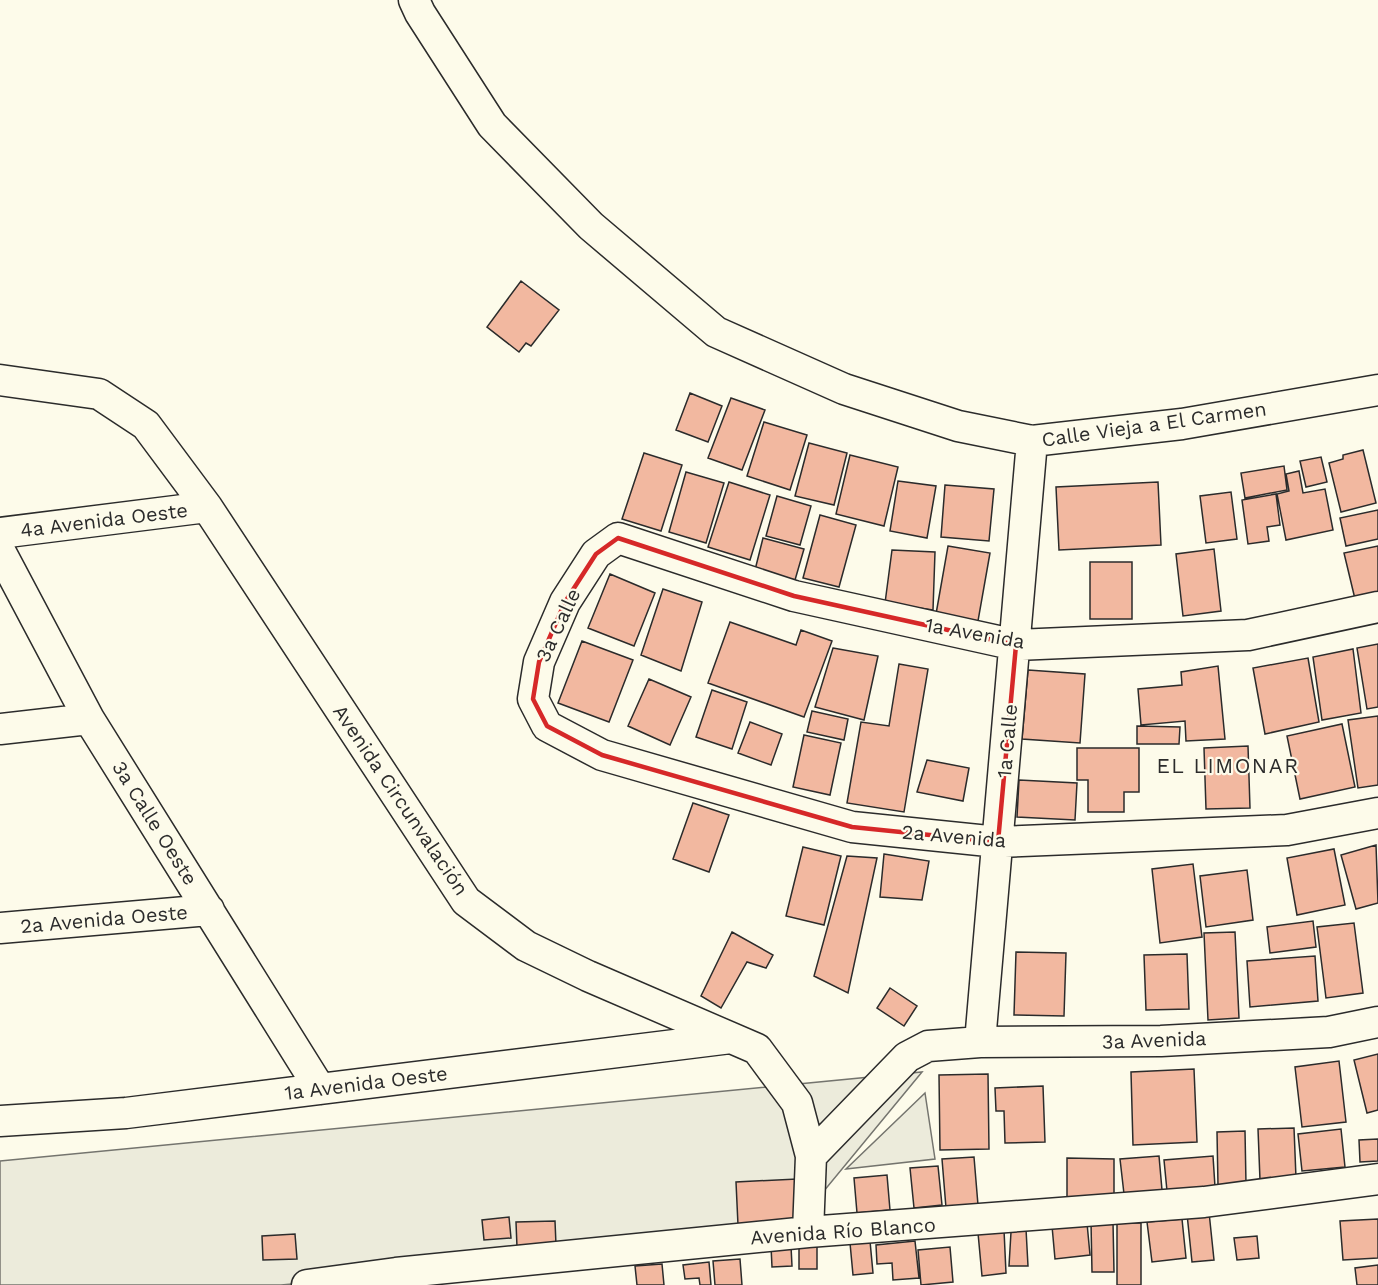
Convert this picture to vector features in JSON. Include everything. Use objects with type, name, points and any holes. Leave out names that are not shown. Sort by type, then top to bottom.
[{"type":"street","name":"Calle Vieja a El Carmen","points":[[414,0],[492,125],[591,225],[716,332],[844,389],[958,426],[1032,441],[1182,424],[1378,390]]},
{"type":"street","name":"Avenida Circunvalación","points":[[0,380],[99,394],[146,425],[207,507],[466,901],[526,946],[757,1049],[797,1103],[811,1156],[808,1232]]},
{"type":"street","name":"1a Calle","points":[[980,1042],[1032,441]]},
{"type":"street","name":"4a Avenida Oeste","points":[[0,533],[207,507]]},
{"type":"street","name":"1a Avenida","points":[[618,538],[794,596],[1016,645],[1248,635],[1378,607]]},
{"type":"street","name":"3a Calle","points":[[547,726],[533,699],[538,662],[565,602],[596,554],[618,538]]},
{"type":"street","name":"3a Calle Oeste","points":[[0,551],[89,719],[320,1089]]},
{"type":"street","points":[[0,729],[89,719]]},
{"type":"street","name":"2a Avenida","points":[[547,726],[602,755],[852,827],[998,842],[1287,830],[1378,813]]},
{"type":"street","name":"2a Avenida Oeste","points":[[0,928],[209,910]]},
{"type":"street","name":"3a Avenida","points":[[811,1156],[907,1057],[928,1046],[980,1042],[1161,1041],[1329,1032],[1378,1022]]},
{"type":"street","name":"1a Avenida Oeste","points":[[0,1121],[126,1113],[731,1038]]},
{"type":"street","name":"Avenida Río Blanco","points":[[307,1285],[396,1273],[808,1232],[1204,1202],[1378,1179]]},
{"type":"highlighted area","points":[[618,538],[794,596],[1016,645],[998,842],[852,827],[602,755],[547,726],[533,699],[539,662],[565,602],[596,554]]},
{"type":"shaded area","points":[[922,1072],[823,1192],[818,1236],[281,1285],[0,1285],[0,1161]]},
{"type":"shaded area","points":[[925,1093],[935,1159],[846,1169]]},
{"type":"building","points":[[521,281],[559,310],[531,346],[526,343],[519,352],[487,327]]},
{"type":"building","points":[[690,393],[722,406],[708,442],[676,430]]},
{"type":"building","points":[[731,398],[765,410],[742,470],[708,458]]},
{"type":"building","points":[[764,422],[807,435],[790,490],[747,476]]},
{"type":"building","points":[[809,443],[847,453],[834,505],[795,496]]},
{"type":"building","points":[[1363,450],[1376,503],[1341,512],[1329,463],[1343,459],[1343,455]]},
{"type":"building","points":[[644,453],[682,465],[661,531],[622,519]]},
{"type":"building","points":[[850,455],[898,467],[884,526],[836,514]]},
{"type":"building","points":[[1321,457],[1327,482],[1306,487],[1300,461]]},
{"type":"building","points":[[1284,466],[1287,490],[1245,498],[1241,473]]},
{"type":"building","points":[[1299,471],[1303,493],[1325,489],[1333,530],[1286,540],[1277,494],[1289,491],[1286,474]]},
{"type":"building","points":[[686,472],[724,483],[706,543],[669,532]]},
{"type":"building","points":[[898,481],[936,486],[927,538],[890,531]]},
{"type":"building","points":[[729,482],[770,495],[750,560],[708,547]]},
{"type":"building","points":[[1158,482],[1161,545],[1059,550],[1056,487]]},
{"type":"building","points":[[945,485],[994,489],[989,541],[941,537]]},
{"type":"building","points":[[1231,492],[1237,539],[1206,543],[1200,496]]},
{"type":"building","points":[[1276,494],[1280,525],[1267,527],[1269,541],[1248,544],[1242,500]]},
{"type":"building","points":[[777,496],[811,506],[800,545],[766,536]]},
{"type":"building","points":[[1378,510],[1378,539],[1346,546],[1340,518]]},
{"type":"building","points":[[820,515],[856,525],[839,587],[803,578]]},
{"type":"building","points":[[763,538],[804,549],[795,580],[755,570]]},
{"type":"building","points":[[948,546],[990,553],[978,621],[936,614]]},
{"type":"building","points":[[1378,546],[1378,594],[1355,599],[1344,553]]},
{"type":"building","points":[[1214,549],[1221,611],[1183,616],[1176,554]]},
{"type":"building","points":[[892,550],[935,552],[933,610],[885,603]]},
{"type":"building","points":[[1090,562],[1132,562],[1132,619],[1090,619]]},
{"type":"building","points":[[610,574],[655,593],[634,646],[588,628]]},
{"type":"building","points":[[663,589],[702,602],[681,671],[641,655]]},
{"type":"building","points":[[730,622],[796,645],[801,630],[832,641],[804,717],[708,683]]},
{"type":"building","points":[[582,641],[633,660],[609,722],[558,703]]},
{"type":"building","points":[[1378,644],[1378,707],[1367,709],[1357,648]]},
{"type":"building","points":[[833,648],[878,656],[864,720],[815,707]]},
{"type":"building","points":[[1353,649],[1361,713],[1322,720],[1313,657]]},
{"type":"building","points":[[1308,658],[1319,722],[1265,734],[1253,668]]},
{"type":"building","points":[[899,664],[928,669],[904,812],[847,803],[861,722],[889,726]]},
{"type":"building","points":[[1218,666],[1225,739],[1186,741],[1185,721],[1141,725],[1138,689],[1182,685],[1181,672]]},
{"type":"building","points":[[1028,670],[1085,674],[1080,743],[1022,739]]},
{"type":"building","points":[[649,679],[691,697],[670,745],[628,726]]},
{"type":"building","points":[[712,690],[747,702],[732,749],[696,737]]},
{"type":"building","points":[[812,711],[848,719],[844,740],[807,732]]},
{"type":"building","points":[[1378,716],[1378,785],[1358,788],[1348,720]]},
{"type":"building","points":[[750,722],[782,734],[771,765],[738,753]]},
{"type":"building","points":[[1342,724],[1355,787],[1300,799],[1287,736]]},
{"type":"building","points":[[1137,726],[1180,727],[1179,744],[1137,744]]},
{"type":"building","points":[[804,735],[841,743],[830,795],[793,787]]},
{"type":"building","points":[[1248,746],[1250,808],[1206,809],[1204,748]]},
{"type":"building","points":[[1077,748],[1139,748],[1139,792],[1124,792],[1124,812],[1088,812],[1088,780],[1077,780]]},
{"type":"building","points":[[927,760],[969,768],[963,801],[917,792]]},
{"type":"building","points":[[1019,780],[1077,783],[1075,820],[1017,817]]},
{"type":"building","points":[[693,803],[729,815],[709,872],[673,859]]},
{"type":"building","points":[[1376,845],[1378,903],[1356,909],[1341,855]]},
{"type":"building","points":[[803,847],[841,856],[824,925],[786,916]]},
{"type":"building","points":[[1334,849],[1345,905],[1297,915],[1287,858]]},
{"type":"building","points":[[884,854],[929,861],[922,900],[880,897]]},
{"type":"building","points":[[847,856],[877,858],[848,993],[814,976]]},
{"type":"building","points":[[1193,864],[1202,937],[1160,943],[1152,869]]},
{"type":"building","points":[[1247,870],[1253,920],[1206,927],[1200,876]]},
{"type":"building","points":[[1313,921],[1316,947],[1270,953],[1267,927]]},
{"type":"building","points":[[1354,923],[1363,993],[1326,998],[1317,927]]},
{"type":"building","points":[[732,932],[773,955],[766,968],[747,962],[721,1008],[701,996]]},
{"type":"building","points":[[1235,932],[1239,1018],[1208,1020],[1204,933]]},
{"type":"building","points":[[1016,952],[1066,953],[1064,1016],[1014,1015]]},
{"type":"building","points":[[1187,954],[1189,1009],[1146,1010],[1144,955]]},
{"type":"building","points":[[1315,956],[1318,1001],[1250,1007],[1247,961]]},
{"type":"building","points":[[890,988],[917,1006],[904,1026],[877,1008]]},
{"type":"building","points":[[1378,1054],[1378,1110],[1367,1113],[1354,1060]]},
{"type":"building","points":[[1339,1061],[1346,1122],[1302,1127],[1295,1067]]},
{"type":"building","points":[[1194,1069],[1197,1142],[1133,1145],[1131,1072]]},
{"type":"building","points":[[988,1074],[989,1149],[940,1150],[939,1075]]},
{"type":"building","points":[[1043,1086],[1045,1142],[1005,1143],[1004,1111],[996,1111],[995,1088]]},
{"type":"building","points":[[1294,1128],[1296,1178],[1260,1180],[1258,1129]]},
{"type":"building","points":[[1341,1129],[1345,1167],[1302,1171],[1298,1134]]},
{"type":"building","points":[[1245,1131],[1246,1184],[1218,1185],[1217,1132]]},
{"type":"building","points":[[1378,1139],[1378,1161],[1360,1162],[1359,1140]]},
{"type":"building","points":[[1159,1156],[1162,1190],[1124,1194],[1120,1159]]},
{"type":"building","points":[[1213,1156],[1215,1187],[1167,1191],[1164,1160]]},
{"type":"building","points":[[974,1157],[978,1205],[946,1208],[942,1159]]},
{"type":"building","points":[[1067,1158],[1114,1159],[1114,1197],[1067,1197]]},
{"type":"building","points":[[938,1166],[942,1205],[914,1208],[910,1168]]},
{"type":"building","points":[[887,1175],[890,1210],[857,1213],[854,1178]]},
{"type":"building","points":[[797,1179],[799,1223],[738,1225],[736,1182]]},
{"type":"building","points":[[1209,1212],[1214,1260],[1192,1262],[1187,1214]]},
{"type":"building","points":[[509,1217],[511,1238],[484,1240],[482,1220]]},
{"type":"building","points":[[1182,1219],[1186,1258],[1152,1262],[1147,1222]]},
{"type":"building","points":[[1378,1219],[1378,1258],[1343,1260],[1340,1221]]},
{"type":"building","points":[[555,1221],[556,1245],[517,1247],[516,1222]]},
{"type":"building","points":[[1091,1222],[1113,1222],[1114,1272],[1092,1272]]},
{"type":"building","points":[[1087,1223],[1090,1255],[1055,1259],[1052,1226]]},
{"type":"building","points":[[1117,1223],[1141,1223],[1141,1285],[1117,1285]]},
{"type":"building","points":[[1026,1229],[1028,1266],[1009,1266],[1011,1232]]},
{"type":"building","points":[[1004,1230],[1006,1273],[982,1276],[978,1233]]},
{"type":"building","points":[[295,1234],[297,1259],[263,1260],[262,1236]]},
{"type":"building","points":[[1257,1236],[1259,1258],[1237,1260],[1234,1238]]},
{"type":"building","points":[[870,1241],[873,1273],[853,1275],[850,1243]]},
{"type":"building","points":[[915,1241],[919,1278],[893,1280],[892,1263],[877,1264],[876,1245]]},
{"type":"building","points":[[799,1243],[817,1243],[817,1269],[799,1269]]},
{"type":"building","points":[[771,1246],[791,1246],[792,1266],[772,1267]]},
{"type":"building","points":[[950,1247],[953,1282],[921,1285],[918,1250]]},
{"type":"building","points":[[740,1259],[742,1285],[715,1285],[713,1261]]},
{"type":"building","points":[[709,1262],[711,1285],[700,1285],[699,1278],[685,1279],[683,1265]]},
{"type":"building","points":[[662,1264],[664,1285],[637,1285],[635,1266]]},
{"type":"building","points":[[1378,1265],[1378,1285],[1357,1285],[1355,1268]]},
{"type":"district","name":"EL LIMONAR","points":[[1228,765]]}]
